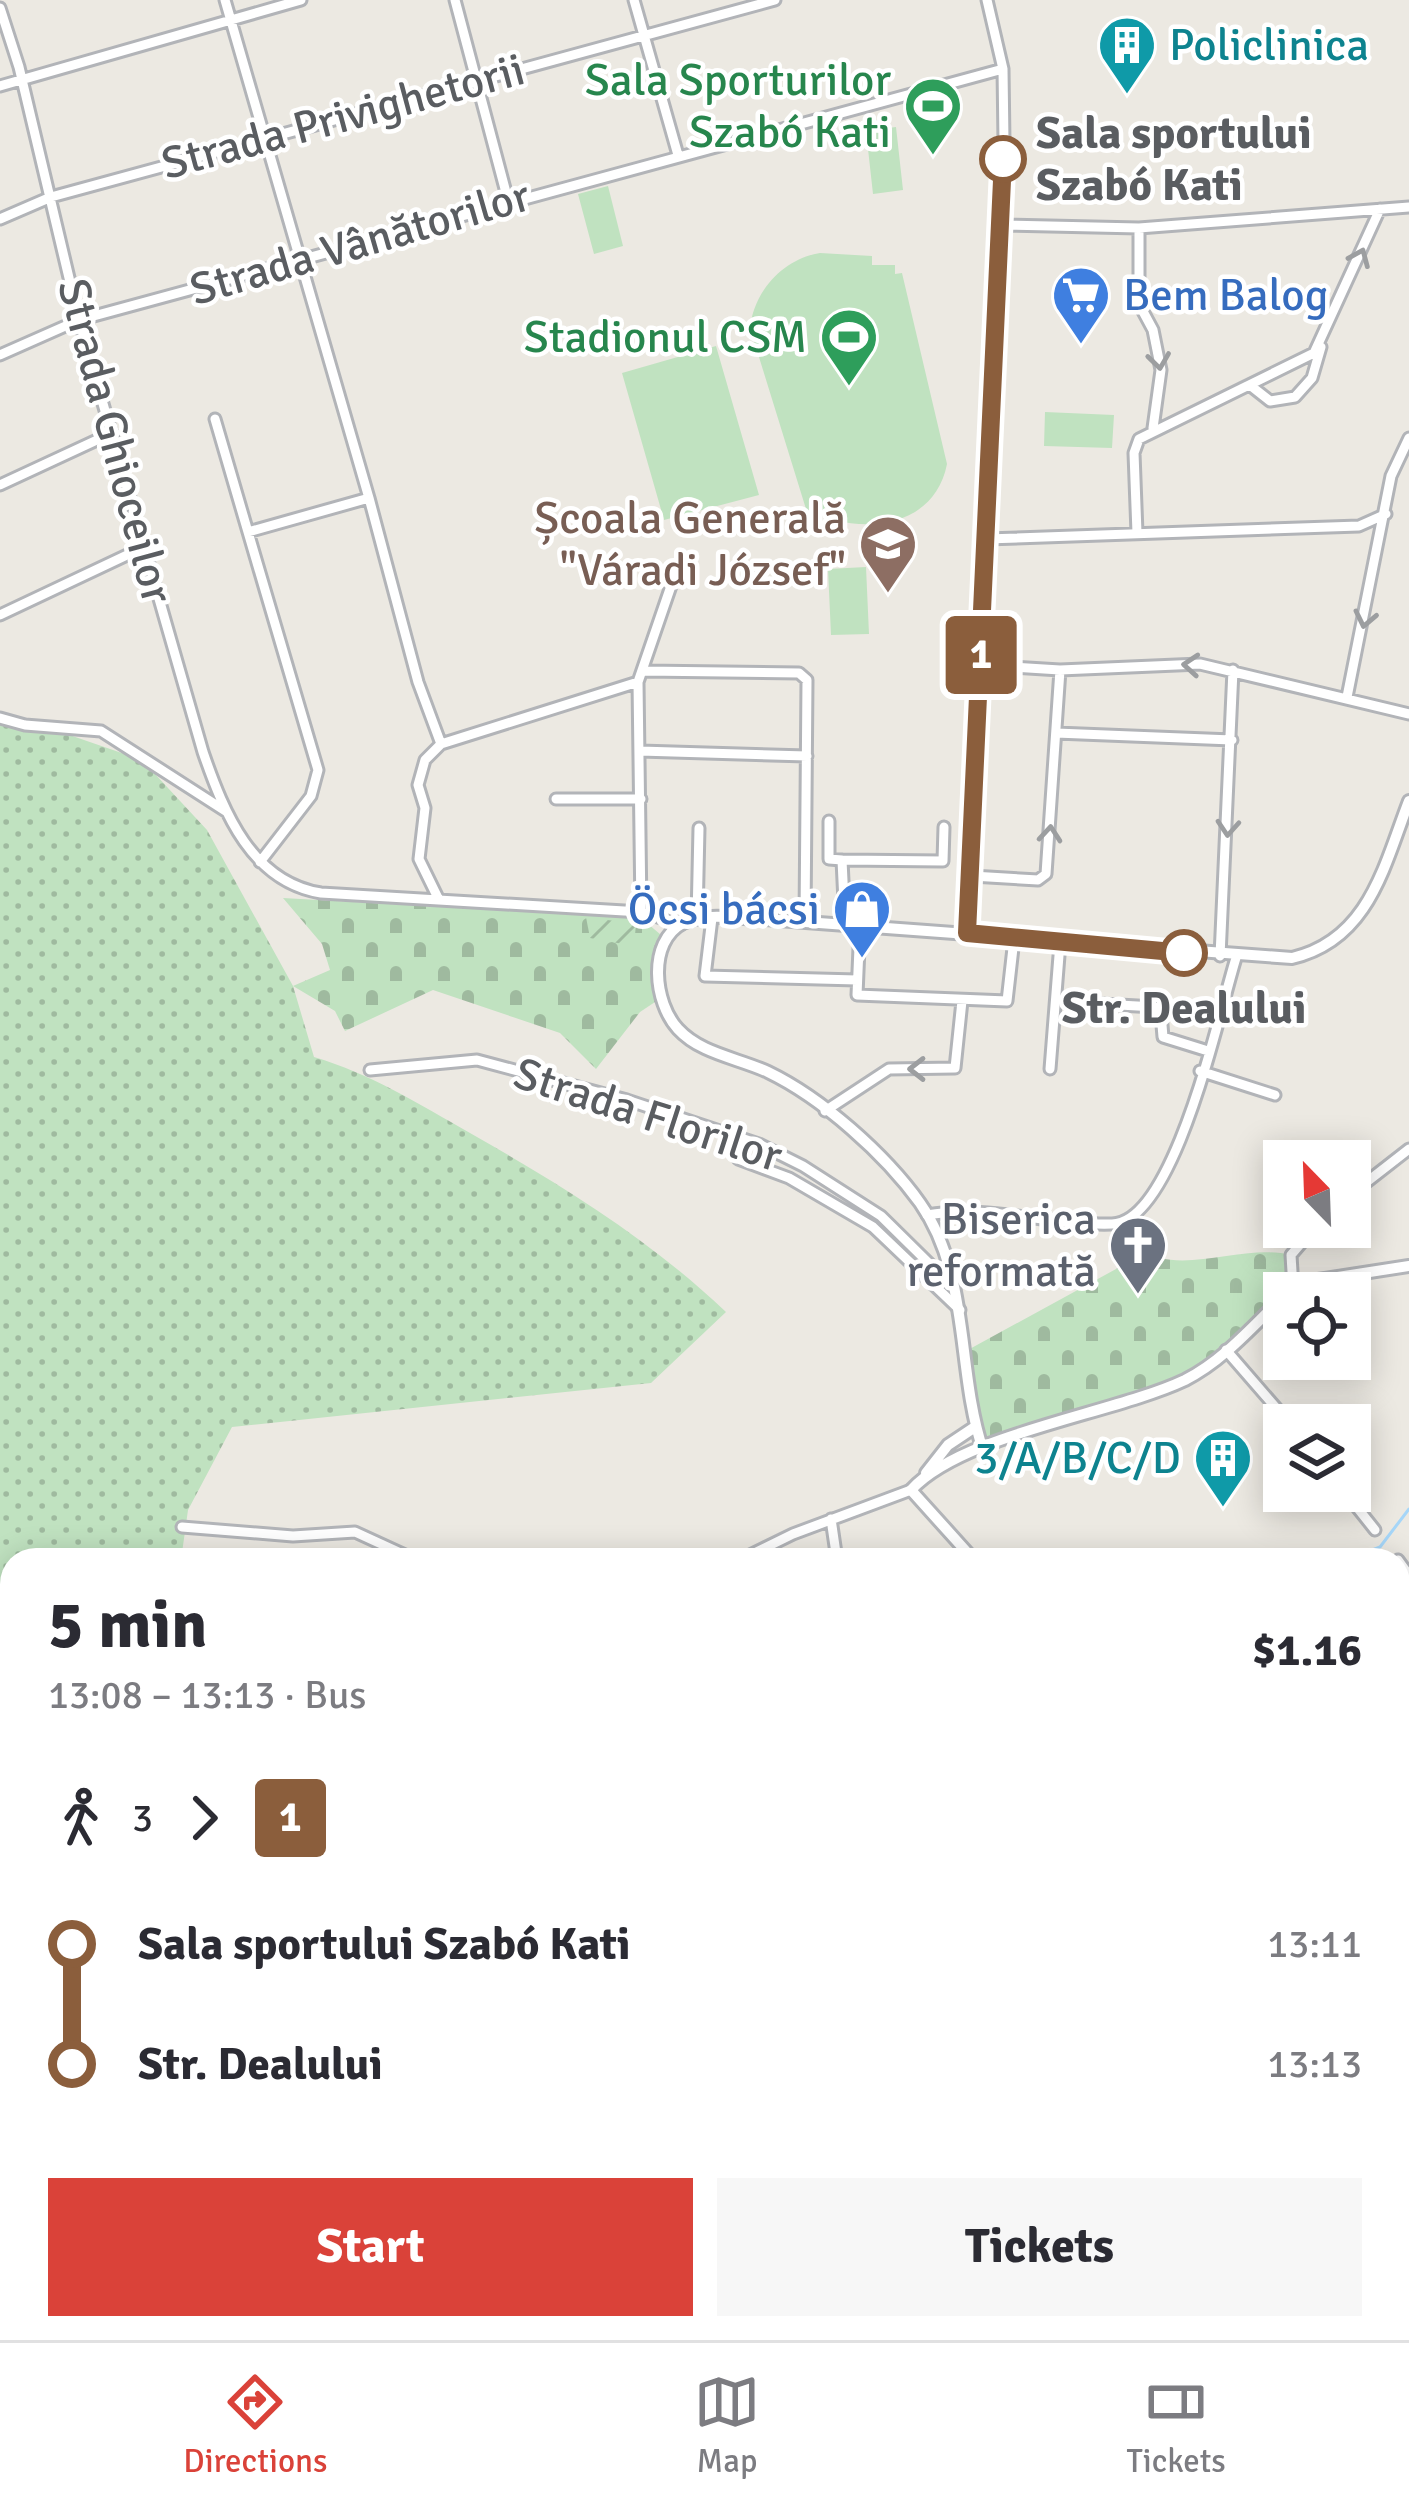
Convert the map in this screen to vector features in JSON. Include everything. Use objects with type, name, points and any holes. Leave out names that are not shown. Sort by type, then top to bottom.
[{"type":"street","points":[[225,0],[299,264],[339,380],[418,682],[441,744]]},
{"type":"street","points":[[0,86],[301,0]]},
{"type":"street","points":[[455,0],[508,200]]},
{"type":"street","points":[[634,0],[678,155]]},
{"type":"street","name":"Strada Privighetorii","points":[[0,219],[51,197],[775,0]]},
{"type":"street","points":[[967,933],[1000,225],[1003,69],[987,0]]},
{"type":"street","name":"Strada Ghioceilor","points":[[0,8],[22,78],[79,320],[203,752],[228,812],[260,862]]},
{"type":"street","name":"Strada Vânătorilor","points":[[0,355],[79,320],[299,264],[508,200],[1003,69]]},
{"type":"street","points":[[1000,225],[1139,228],[1409,207]]},
{"type":"street","points":[[1251,386],[1270,401],[1295,398],[1312,377],[1380,208]]},
{"type":"street","points":[[1139,228],[1139,304],[1153,330],[1161,370],[1153,428]]},
{"type":"street","points":[[1137,533],[1134,448],[1153,428],[1301,363],[1324,338]]},
{"type":"street","points":[[215,418],[318,770],[311,796],[260,862],[291,888],[641,912],[682,924],[712,918],[845,923],[1236,958],[1292,958],[1336,941],[1369,901],[1409,801]]},
{"type":"street","points":[[0,485],[112,433]]},
{"type":"street","points":[[1347,697],[1391,476],[1409,438]]},
{"type":"street","points":[[248,532],[370,498]]},
{"type":"street","points":[[986,539],[1360,526],[1385,514]]},
{"type":"street","points":[[1360,526],[1381,542]]},
{"type":"street","points":[[0,615],[144,547]]},
{"type":"street","points":[[641,912],[641,676],[671,586]]},
{"type":"street","points":[[980,664],[1060,670],[1168,664],[1233,670],[1409,714]]},
{"type":"street","points":[[972,875],[1038,880],[1046,874],[1060,670]]},
{"type":"street","points":[[1220,956],[1233,670]]},
{"type":"street","points":[[440,901],[419,859],[425,808],[418,785],[425,760],[441,744],[641,676],[803,675],[805,921]]},
{"type":"street","points":[[0,718],[25,725],[100,731],[228,812]]},
{"type":"street","points":[[1056,733],[1232,740]]},
{"type":"street","points":[[640,752],[807,756]]},
{"type":"street","points":[[556,800],[641,800]]},
{"type":"street","points":[[830,821],[829,859],[842,860],[943,861],[944,826]]},
{"type":"street","points":[[697,919],[699,829]]},
{"type":"street","points":[[842,860],[845,923]]},
{"type":"street","points":[[712,918],[705,976],[857,980]]},
{"type":"street","points":[[682,924],[660,958],[661,998],[675,1026],[705,1048],[776,1076],[825,1111],[888,1167],[927,1215],[960,1310],[983,1450]]},
{"type":"street","points":[[860,924],[857,995],[1007,1001],[1014,939]]},
{"type":"street","points":[[1050,1069],[1060,943]]},
{"type":"street","points":[[927,1215],[958,1211],[1109,1224],[1132,1220],[1161,1187],[1236,958]]},
{"type":"street","points":[[825,1111],[889,1069],[955,1068],[962,1001]]},
{"type":"street","points":[[1066,1002],[1154,1007],[1161,1013],[1163,1037],[1208,1051]]},
{"type":"street","name":"Strada Florilor","points":[[370,1070],[476,1060],[627,1100],[759,1144],[881,1216],[954,1288]]},
{"type":"street","points":[[1200,1071],[1275,1095]]},
{"type":"street","points":[[1371,1178],[1407,1149],[1409,1137]]},
{"type":"street","name":"Strada Florilor","points":[[738,1159],[789,1178],[873,1227],[960,1310]]},
{"type":"street","points":[[1371,1274],[1409,1266]]},
{"type":"street","points":[[925,1474],[1168,1387],[1226,1350],[1263,1315]]},
{"type":"street","points":[[1226,1350],[1273,1404]]},
{"type":"street","points":[[767,1548],[910,1490],[948,1445],[976,1426]]},
{"type":"street","points":[[910,1490],[963,1548]]},
{"type":"street","points":[[1361,1512],[1375,1530]]},
{"type":"street","points":[[831,1519],[835,1548]]},
{"type":"street","points":[[182,1527],[293,1535],[355,1532],[390,1548]]},
{"type":"green space","points":[[896,127],[903,190],[873,194],[866,131]]},
{"type":"green space","points":[[608,186],[623,246],[594,254],[578,194]]},
{"type":"green space","name":"Stadionul CSM","points":[[820,253],[872,256],[872,265],[895,265],[895,274],[902,273],[947,464],[927,503],[890,522],[847,523],[806,509],[750,328],[757,302],[773,279],[794,262]]},
{"type":"green space","points":[[716,346],[759,495],[664,520],[622,373]]},
{"type":"green space","points":[[1045,412],[1114,415],[1112,448],[1044,446]]},
{"type":"green space","points":[[866,567],[869,634],[831,635],[828,569]]},
{"type":"green space","points":[[0,711],[142,760],[207,830],[293,986],[314,1057],[394,1090],[538,1173],[635,1237],[726,1312],[651,1383],[232,1427],[188,1510],[183,1548],[0,1548]]},
{"type":"green space","points":[[283,898],[641,918],[667,940],[662,952],[661,998],[640,1012],[596,1069],[560,1033],[433,990],[345,1031],[335,1011],[293,986],[330,970],[322,944]]},
{"type":"green space","points":[[586,917],[636,924],[634,946],[590,938]]},
{"type":"green space","points":[[1138,1249],[1173,1260],[1272,1252],[1291,1255],[1292,1272],[1263,1272],[1263,1315],[1198,1373],[983,1450],[966,1351],[1127,1263]]},
{"type":"waterway","points":[[1377,1548],[1409,1509]]},
{"type":"bus line","name":"1","points":[[1003,159],[967,933],[1184,953]]},
{"type":"place","name":"Policlinica","points":[[1127,96]]},
{"type":"place","name":"Sala Sporturilor Szabó Kati","points":[[933,157]]},
{"type":"place","name":"Sala sportului Szabó Kati","points":[[1003,159]]},
{"type":"place","name":"Bem Balog","points":[[1081,346]]},
{"type":"place","name":"Stadionul CSM","points":[[849,388]]},
{"type":"place","name":"Școala Generală \"Váradi József\"","points":[[888,595]]},
{"type":"place","name":"Str. Dealului","points":[[1184,953]]},
{"type":"place","name":"Öcsi bácsi","points":[[862,960]]},
{"type":"place","name":"Biserica reformată","points":[[1138,1296]]},
{"type":"place","name":"3/A/B/C/D","points":[[1223,1509]]}]
